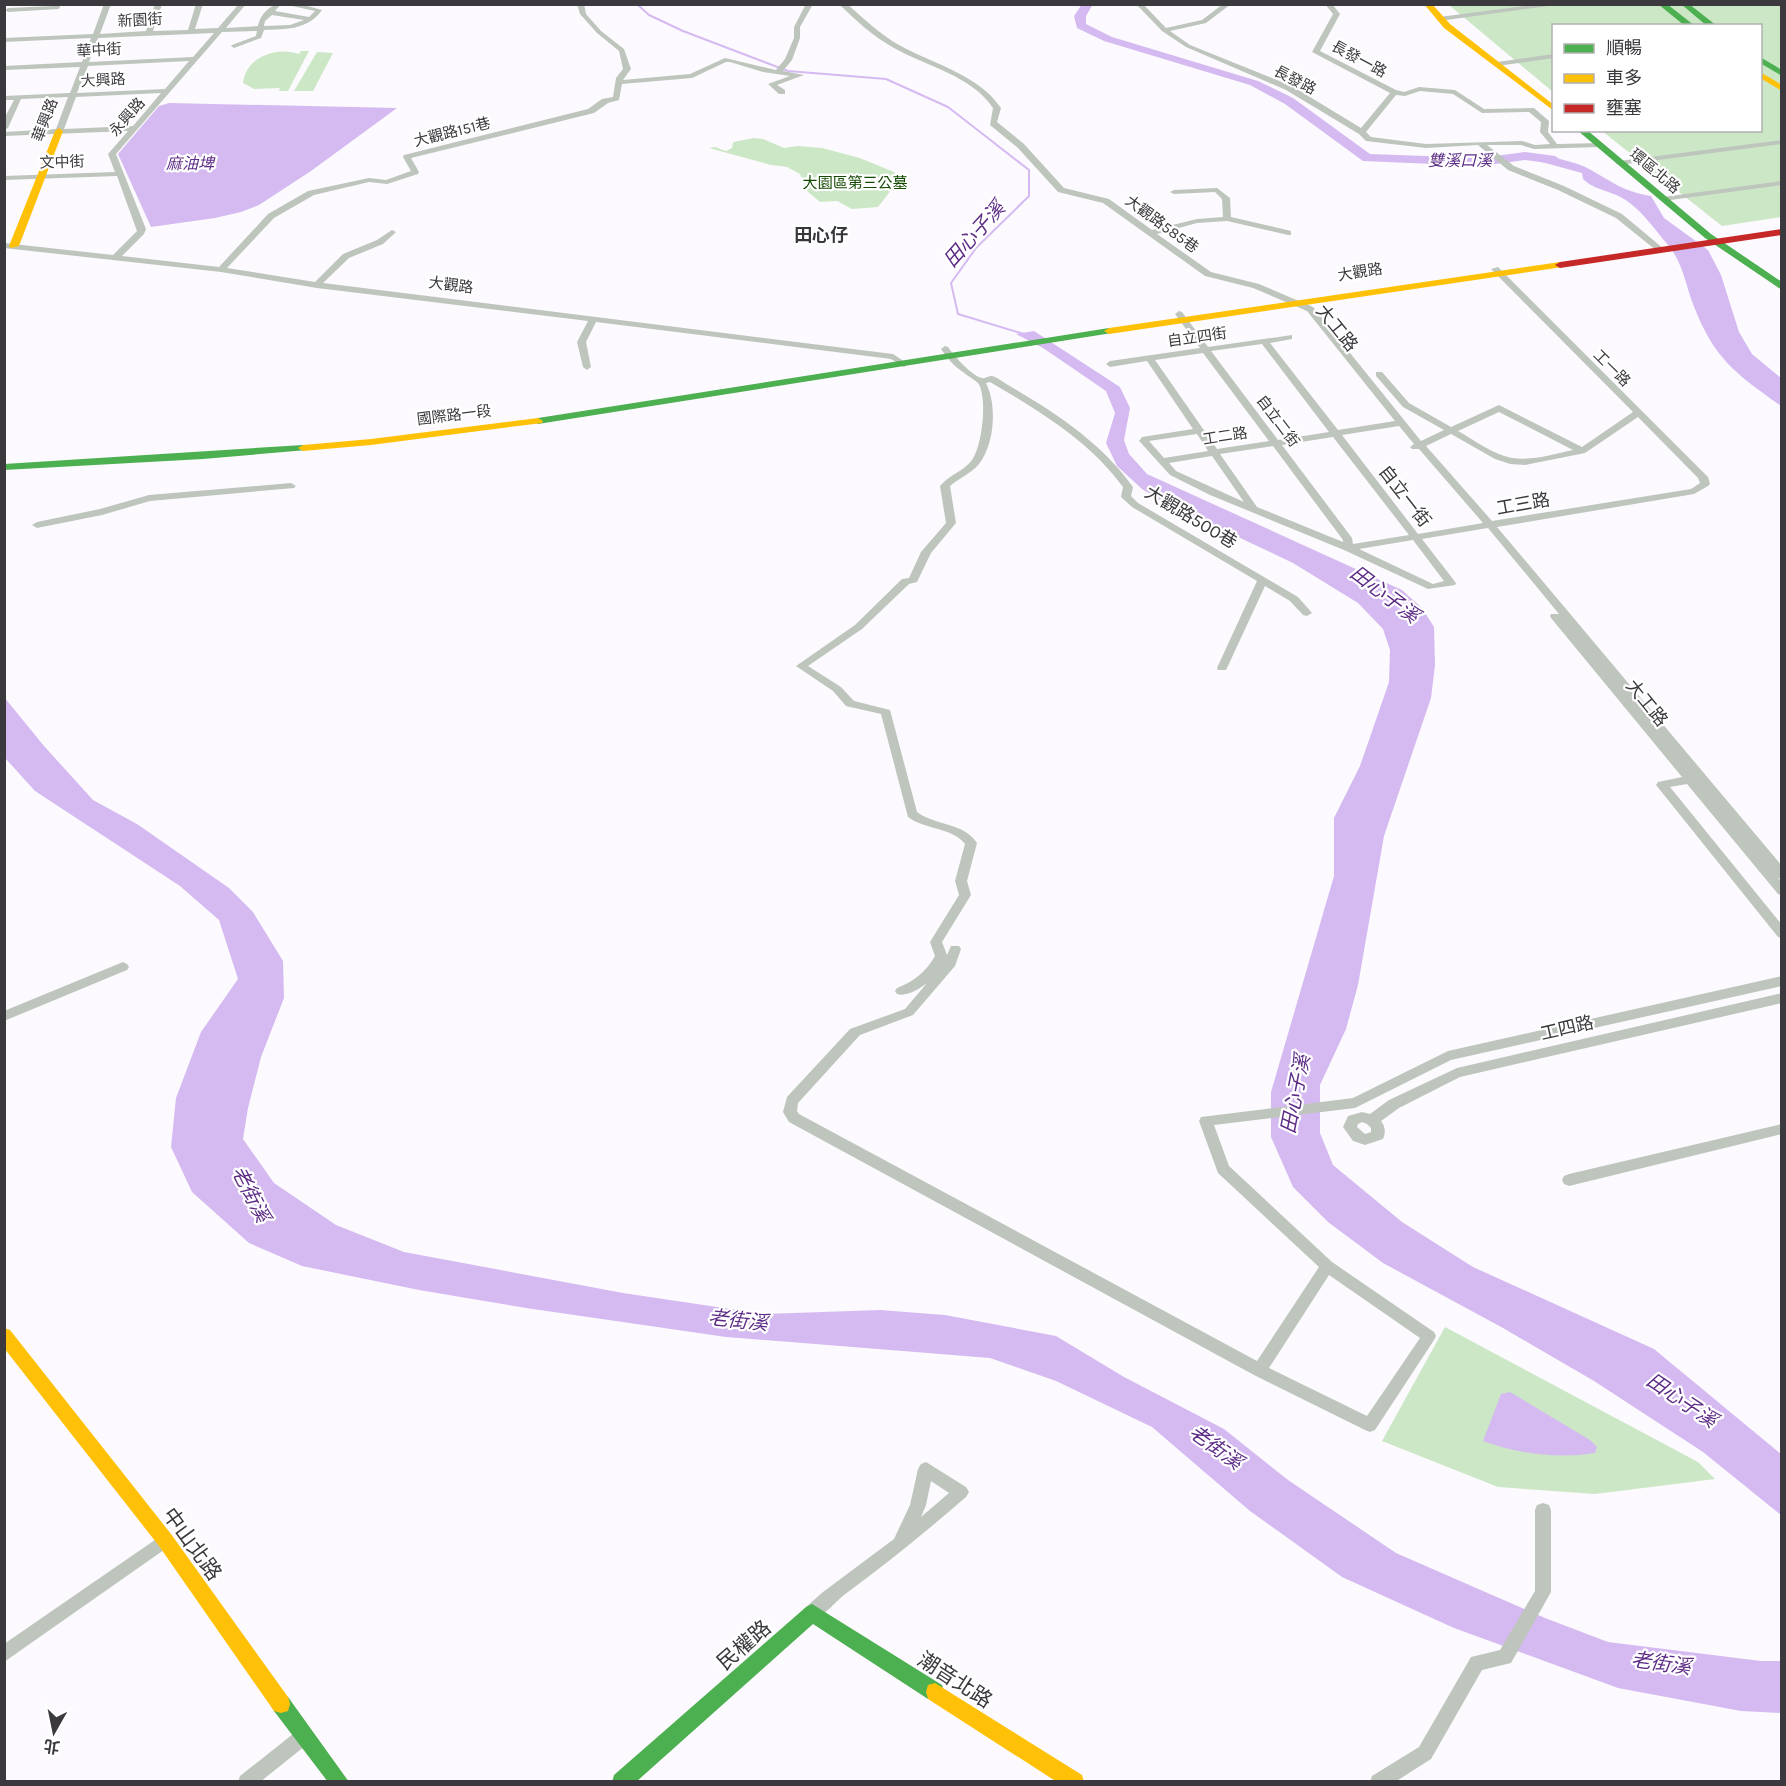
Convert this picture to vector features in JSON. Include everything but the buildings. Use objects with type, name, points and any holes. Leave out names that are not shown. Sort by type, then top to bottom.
[{"type":"main road","points":[[1427,4],[1501,63],[1552,99]]},
{"type":"main road","points":[[1440,4],[1443,19]]},
{"type":"main road","points":[[1661,4],[1688,24]]},
{"type":"main road","points":[[1673,4],[1699,24]]},
{"type":"main road","points":[[1684,4],[1710,24]]},
{"type":"main road","points":[[1762,60],[1782,74]]},
{"type":"main road","points":[[1501,63],[1552,107]]},
{"type":"main road","points":[[1762,67],[1782,81]]},
{"type":"main road","points":[[1762,75],[1782,89]]},
{"type":"main road","name":"華興路","points":[[9,246],[41,177],[58,131]]},
{"type":"main road","name":"環區北路","points":[[1583,132],[1624,163],[1711,239]]},
{"type":"main road","name":"環區北路","points":[[1594,132],[1617,150],[1624,163]]},
{"type":"main road","points":[[1711,239],[1782,225]]},
{"type":"main road","points":[[1711,239],[1782,232]]},
{"type":"main road","points":[[1711,239],[1782,280]]},
{"type":"main road","points":[[1711,239],[1782,287]]},
{"type":"main road","name":"大觀路","points":[[899,360],[1711,239]]},
{"type":"main road","name":"國際路一段","points":[[4,466],[203,456],[371,442],[512,425],[616,405],[899,360]]},
{"type":"main road","name":"國際路一段","points":[[4,459],[300,442],[616,405]]},
{"type":"main road","name":"中山北路","points":[[4,1335],[165,1540],[304,1736],[340,1782]]},
{"type":"main road","name":"民權路","points":[[621,1782],[812,1613]]},
{"type":"main road","name":"潮音北路","points":[[812,1613],[1075,1782]]},
{"type":"street","points":[[7,11],[57,8],[58,4]]},
{"type":"street","name":"華興路","points":[[58,131],[108,4]]},
{"type":"street","points":[[149,33],[159,4]]},
{"type":"street","points":[[191,31],[200,4]]},
{"type":"street","name":"永興路","points":[[114,259],[142,229],[112,154],[243,4]]},
{"type":"street","points":[[234,46],[259,37],[262,21],[278,4]]},
{"type":"street","points":[[268,12],[311,19],[319,10],[286,4]]},
{"type":"street","points":[[580,4],[583,14],[599,32],[622,50],[627,69],[620,78],[620,82],[686,77],[725,60],[801,75],[772,84],[782,92]]},
{"type":"street","points":[[778,72],[788,60],[797,38],[797,27],[810,4]]},
{"type":"street","name":"大觀路585巷","points":[[842,4],[891,43],[988,95],[997,108],[993,123],[1021,146],[1061,190],[1106,201],[1209,274],[1256,286],[1297,302]]},
{"type":"street","name":"長發路","points":[[1139,4],[1164,30],[1188,46],[1289,88],[1362,132],[1369,139],[1426,146],[1599,145]]},
{"type":"street","points":[[1164,30],[1204,22],[1228,4]]},
{"type":"street","name":"長發一路","points":[[1328,4],[1337,14],[1316,52],[1394,92],[1362,132]]},
{"type":"street","points":[[1443,19],[1560,4]]},
{"type":"street","name":"新園街","points":[[4,40],[290,27],[311,19]]},
{"type":"street","points":[[1501,63],[1552,56]]},
{"type":"street","name":"華中街","points":[[4,68],[195,59]]},
{"type":"street","name":"大觀路151巷","points":[[221,270],[271,216],[310,193],[369,180],[387,182],[415,172],[407,156],[591,111],[605,101],[616,98],[620,82]]},
{"type":"street","points":[[1394,92],[1405,94],[1419,89],[1455,92],[1482,111],[1531,110],[1545,121],[1544,132],[1555,146]]},
{"type":"street","name":"大興路","points":[[4,98],[168,91]]},
{"type":"street","points":[[4,128],[18,98]]},
{"type":"street","points":[[4,134],[135,128]]},
{"type":"street","points":[[1624,163],[1778,142],[1782,149]]},
{"type":"street","points":[[1482,145],[1511,168],[1598,205],[1634,226],[1659,246]]},
{"type":"street","name":"文中街","points":[[4,178],[120,174]]},
{"type":"street","points":[[1666,199],[1782,183]]},
{"type":"street","points":[[1174,192],[1217,190],[1226,198],[1227,219]]},
{"type":"street","points":[[1152,233],[1197,221],[1227,219],[1288,233]]},
{"type":"street","points":[[317,285],[346,256],[380,242],[392,232]]},
{"type":"street","name":"大觀路","points":[[9,246],[221,270],[317,285],[899,360]]},
{"type":"street","name":"工一路","points":[[1498,271],[1703,477],[1706,484],[1702,488]]},
{"type":"street","name":"大工路","points":[[1297,302],[1302,311],[1782,875]]},
{"type":"street","name":"自立二街","points":[[1182,317],[1348,540],[1348,548]]},
{"type":"street","points":[[587,367],[580,345],[581,338],[593,320]]},
{"type":"street","name":"自立四街","points":[[1110,364],[1288,338]]},
{"type":"street","name":"自立一街","points":[[1264,341],[1451,582],[1432,587],[1348,548]]},
{"type":"street","name":"大觀路500巷","points":[[947,353],[981,381],[991,379],[1014,392],[1099,452],[1122,477],[1128,487],[1126,497],[1135,505],[1294,599],[1307,613]]},
{"type":"street","points":[[1149,358],[1253,508]]},
{"type":"street","points":[[1379,374],[1406,405],[1452,432],[1510,461],[1525,462],[1582,451],[1638,413]]},
{"type":"street","points":[[901,992],[917,986],[939,961],[941,956],[936,942],[965,895],[961,881],[970,843],[959,831],[918,820],[912,814],[886,712],[850,704],[837,688],[801,666],[820,650],[835,645],[854,632],[906,581],[913,580],[926,552],[951,523],[945,486],[976,462],[986,437],[987,393],[981,381]]},
{"type":"street","points":[[1418,446],[1452,432],[1498,408],[1582,451]]},
{"type":"street","name":"工二路","points":[[1161,462],[1398,424]]},
{"type":"street","points":[[1199,431],[1144,441],[1173,473],[1348,548]]},
{"type":"street","points":[[37,525],[102,512],[149,498],[291,486]]},
{"type":"street","name":"工三路","points":[[1348,548],[1487,527],[1702,488]]},
{"type":"street","name":"大工路","points":[[1487,527],[1705,801],[1782,891]]},
{"type":"street","points":[[1222,668],[1263,580]]},
{"type":"street","points":[[1688,780],[1662,785],[1782,934]]},
{"type":"street","points":[[1678,806],[1705,801]]},
{"type":"street","points":[[955,949],[951,963],[909,1012],[855,1032],[792,1101],[790,1112],[794,1118],[1259,1370],[1370,1425],[1430,1336],[1327,1266],[1223,1169],[1206,1121],[1355,1103],[1448,1056],[1782,981]]},
{"type":"street","points":[[4,1016],[123,967]]},
{"type":"street","name":"工四路","points":[[1372,1120],[1394,1104],[1457,1073],[1782,998]]},
{"type":"street","points":[[1569,1180],[1782,1129]]},
{"type":"street","points":[[1259,1370],[1327,1266]]},
{"type":"street","name":"民權路","points":[[812,1613],[829,1597],[900,1544],[961,1492],[926,1469],[918,1505],[900,1544]]},
{"type":"street","points":[[1378,1782],[1425,1753],[1477,1663],[1505,1657],[1543,1592],[1543,1510]]},
{"type":"street","points":[[4,1654],[165,1540]]},
{"type":"street","points":[[246,1782],[304,1736]]},
{"type":"green space","points":[[1449,5],[1781,5],[1781,217],[1722,226],[1603,132],[1762,132],[1762,24],[1552,24],[1552,91]]},
{"type":"green space","points":[[281,51],[299,54],[301,51],[309,51],[288,91],[279,91],[280,88],[254,89],[243,83],[245,74],[256,60]]},
{"type":"green space","points":[[317,52],[333,53],[313,91],[294,91]]},
{"type":"green space","name":"大園區第三公墓","points":[[754,138],[763,139],[784,148],[798,146],[822,148],[860,158],[894,172],[899,180],[878,207],[852,209],[837,201],[820,202],[808,192],[800,174],[787,167],[771,165],[709,148],[715,147],[726,151],[732,148],[733,142]]},
{"type":"green space","points":[[1445,1327],[1698,1462],[1715,1479],[1595,1494],[1498,1487],[1382,1441]]},
{"type":"water","name":"麻油埤","points":[[169,103],[397,108],[311,171],[259,205],[215,218],[151,227],[118,154],[159,106]]},
{"type":"water","name":"雙溪口溪","points":[[1531,155],[1577,164],[1613,183],[1651,196],[1664,218],[1708,250],[1721,275],[1739,332],[1752,354],[1781,378],[1781,406],[1738,374],[1718,352],[1701,323],[1673,252],[1633,205],[1588,183],[1583,179],[1582,173],[1527,158]]},
{"type":"water","points":[[1034,331],[1120,387],[1130,408],[1124,440],[1129,454],[1147,474],[1402,590],[1422,608],[1434,627],[1435,665],[1431,698],[1384,836],[1358,985],[1346,1029],[1320,1085],[1320,1133],[1333,1165],[1402,1222],[1473,1267],[1654,1349],[1781,1454],[1781,1515],[1703,1452],[1594,1381],[1503,1328],[1383,1263],[1328,1222],[1293,1187],[1271,1137],[1271,1092],[1334,876],[1334,818],[1360,766],[1389,682],[1390,650],[1383,629],[1358,603],[1293,563],[1160,500],[1142,489],[1117,466],[1106,443],[1115,413],[1106,391],[1043,348],[1016,334]]},
{"type":"water","name":"老街溪","points":[[4,697],[93,800],[137,824],[229,888],[253,912],[283,961],[284,998],[261,1057],[243,1139],[274,1183],[336,1225],[404,1252],[623,1293],[764,1314],[880,1310],[945,1315],[1056,1336],[1124,1377],[1224,1429],[1288,1480],[1396,1553],[1545,1618],[1608,1642],[1761,1661],[1781,1661],[1781,1713],[1741,1711],[1618,1688],[1454,1628],[1342,1577],[1250,1511],[1152,1427],[1056,1381],[990,1358],[726,1337],[526,1308],[419,1290],[302,1266],[249,1243],[192,1192],[171,1147],[176,1098],[201,1032],[238,979],[219,920],[180,886],[35,791],[5,758]]},
{"type":"water","points":[[1510,1392],[1590,1440],[1597,1447],[1595,1453],[1538,1454],[1483,1441],[1501,1394]]},
{"type":"waterway","name":"田心子溪","points":[[637,4],[649,15],[683,31],[788,71],[886,79],[948,107],[1029,170],[1029,196],[976,248],[951,283],[958,314],[1024,334]]},
{"type":"waterway","name":"雙溪口溪","points":[[1088,4],[1080,16],[1081,26],[1108,39],[1254,83],[1289,101],[1367,158],[1480,162],[1525,156],[1555,160]]},
{"type":"traffic: fast","points":[[1661,4],[1688,24]]},
{"type":"traffic: fast","points":[[1684,4],[1710,24]]},
{"type":"traffic: fast","points":[[1762,60],[1782,74]]},
{"type":"traffic: fast","points":[[1583,132],[1708,236],[1782,287]]},
{"type":"traffic: fast","points":[[538,421],[1109,331]]},
{"type":"traffic: fast","points":[[4,467],[303,448]]},
{"type":"traffic: fast","points":[[621,1782],[812,1613],[935,1692]]},
{"type":"traffic: fast","points":[[281,1704],[340,1782]]},
{"type":"traffic: slow","points":[[1427,4],[1447,26],[1552,107]]},
{"type":"traffic: slow","points":[[1762,75],[1782,89]]},
{"type":"traffic: slow","points":[[14,246],[59,131]]},
{"type":"traffic: slow","points":[[1109,331],[1560,265]]},
{"type":"traffic: slow","points":[[303,448],[371,442],[538,421]]},
{"type":"traffic: slow","points":[[4,1335],[165,1540],[281,1704]]},
{"type":"traffic: slow","points":[[935,1692],[1075,1782]]},
{"type":"traffic: jam","points":[[1560,265],[1782,232]]},
{"type":"district","name":"田心仔","points":[[821,235]]}]
